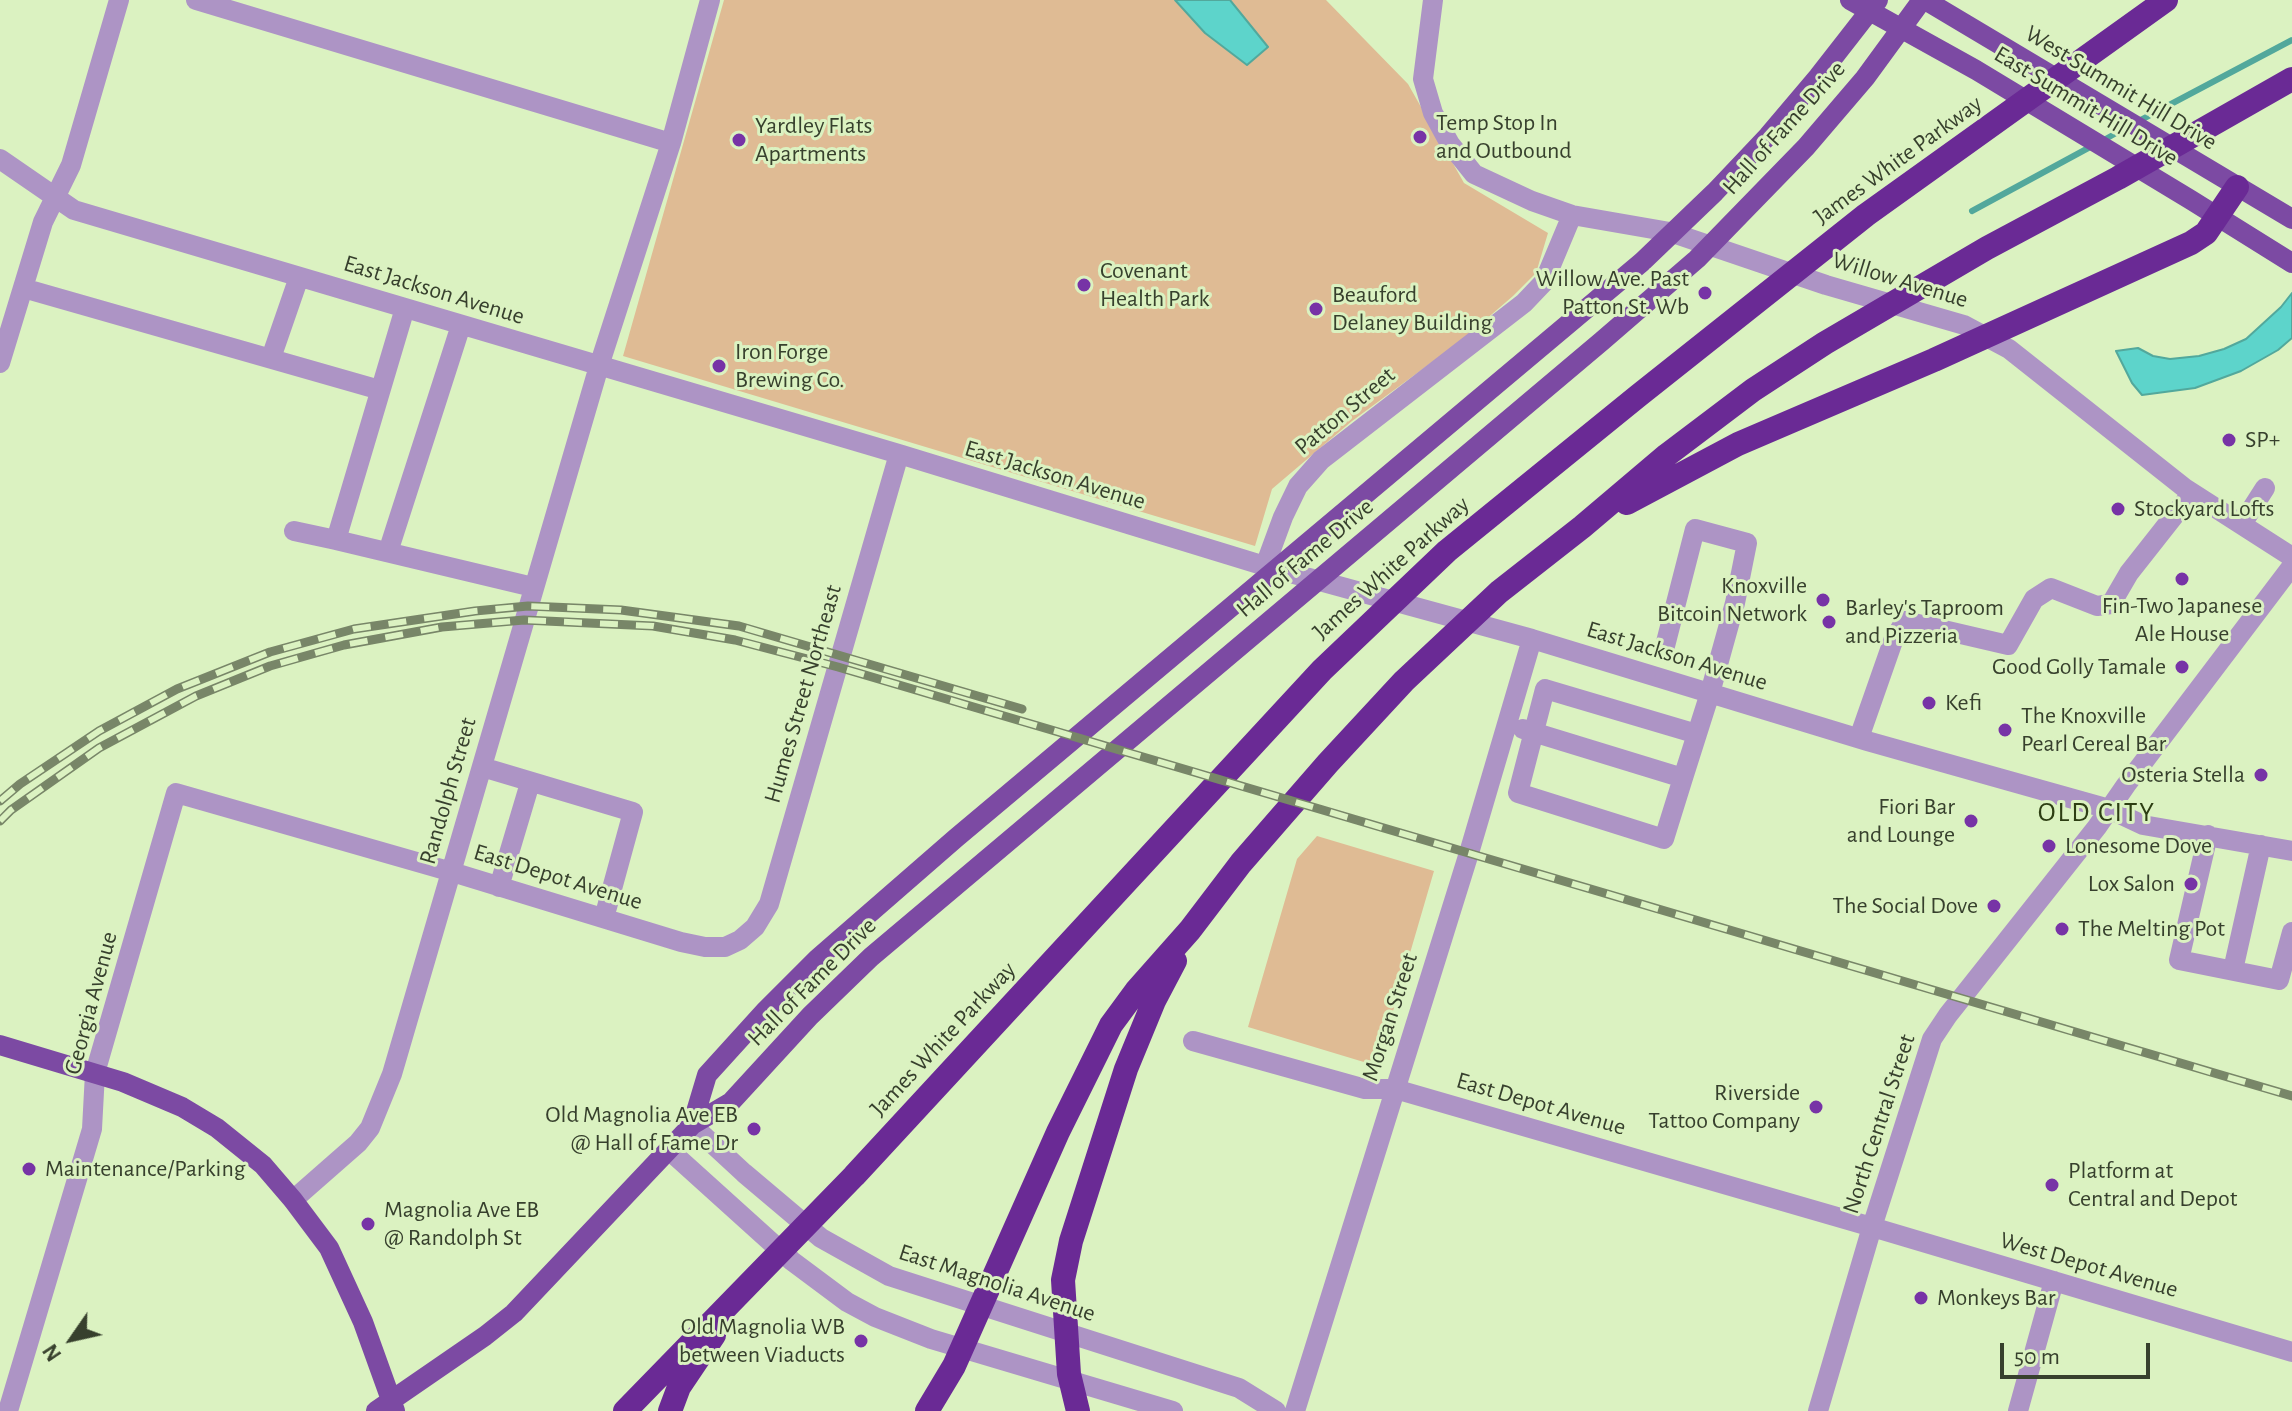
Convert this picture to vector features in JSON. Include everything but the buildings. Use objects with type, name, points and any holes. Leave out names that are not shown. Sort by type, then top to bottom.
[{"type":"highway","name":"James White Parkway","points":[[749,1284],[854,1176],[1322,670],[1447,551],[1866,215],[2161,4]]},
{"type":"highway","points":[[927,1411],[954,1366],[1058,1132],[1111,1025],[1241,863],[1404,681],[1499,592],[1667,455],[1753,390],[1825,343],[1987,248],[2292,79]]},
{"type":"highway","points":[[1582,527],[1738,444],[1934,360],[2191,243],[2206,233],[2218,217],[2232,184]]},
{"type":"highway","points":[[1078,1411],[1069,1374],[1063,1280],[1071,1241],[1126,1069],[1154,1001],[1190,930]]},
{"type":"highway","points":[[625,1411],[749,1284]]},
{"type":"highway","points":[[670,1411],[679,1387],[749,1284]]},
{"type":"main road","name":"East Summit Hill Drive","points":[[1850,0],[1873,6],[1901,28],[1976,70],[2292,263]]},
{"type":"main road","name":"Hall of Fame Drive","points":[[388,1407],[514,1313],[692,1125],[731,1102],[810,1016],[871,957],[1697,259],[1806,147],[1865,78],[1923,0]]},
{"type":"main road","name":"West Summit Hill Drive","points":[[1923,0],[2291,219]]},
{"type":"main road","name":"Hall of Fame Drive","points":[[692,1125],[707,1075],[766,1010],[847,931],[1642,262],[1768,136],[1873,6]]},
{"type":"main road","points":[[0,1045],[123,1082],[182,1107],[217,1128],[263,1165],[329,1248],[363,1322],[388,1407]]},
{"type":"street","points":[[0,363],[43,222],[71,165],[119,0]]},
{"type":"street","points":[[196,0],[671,143]]},
{"type":"street","name":"Randolph Street","points":[[293,1200],[358,1143],[370,1128],[392,1074],[599,366],[671,143],[710,0]]},
{"type":"street","points":[[1433,0],[1423,79],[1433,113],[1450,144],[1474,174],[1532,201],[1572,215]]},
{"type":"street","name":"East Jackson Avenue","points":[[0,159],[74,210],[899,454],[1265,566],[1532,639],[1859,738],[2109,809],[2143,825],[2292,851]]},
{"type":"street","name":"Willow Avenue","points":[[1572,215],[1670,232],[1826,285],[1964,325],[2019,356],[2192,493],[2292,557]]},
{"type":"street","name":"Patton Street","points":[[1265,566],[1298,486],[1331,452],[1524,303],[1544,282],[1572,215]]},
{"type":"street","points":[[271,358],[299,277]]},
{"type":"street","points":[[23,288],[380,390]]},
{"type":"street","points":[[336,540],[405,308]]},
{"type":"street","points":[[388,552],[461,325]]},
{"type":"street","name":"Humes Street Northeast","points":[[740,940],[755,927],[769,904],[899,454]]},
{"type":"street","points":[[2242,524],[2265,488]]},
{"type":"street","points":[[1859,738],[1893,641],[1905,621],[2008,645],[2034,599],[2051,588],[2097,606],[2111,604],[2129,573],[2192,493]]},
{"type":"street","points":[[1665,646],[1695,529],[1747,543],[1735,603],[1710,693],[1664,839],[1518,793],[1545,689],[1697,734]]},
{"type":"street","points":[[294,531],[533,587]]},
{"type":"street","name":"North Central Street","points":[[1818,1411],[1932,1039],[2097,827],[2292,566]]},
{"type":"street","name":"Morgan Street","points":[[1295,1411],[1469,853],[1532,639]]},
{"type":"street","points":[[1507,724],[1683,778]]},
{"type":"street","points":[[482,767],[633,812],[604,918]]},
{"type":"street","points":[[499,887],[530,783]]},
{"type":"street","name":"East Depot Avenue","points":[[176,793],[681,942],[725,947],[740,940]]},
{"type":"street","name":"Georgia Avenue","points":[[8,1411],[92,1129],[95,1073],[176,793]]},
{"type":"street","points":[[2208,835],[2179,960],[2279,980],[2292,932]]},
{"type":"street","points":[[2233,970],[2261,845]]},
{"type":"street","name":"East Depot Avenue","points":[[1193,1041],[1365,1089],[1395,1089],[1872,1227]]},
{"type":"street","name":"East Magnolia Avenue","points":[[692,1125],[821,1238],[889,1276],[1239,1388],[1276,1411]]},
{"type":"street","points":[[669,1150],[792,1261],[847,1302],[875,1317],[931,1339],[1173,1411]]},
{"type":"street","name":"West Depot Avenue","points":[[1872,1227],[2292,1352]]},
{"type":"street","points":[[2018,1411],[2054,1281]]},
{"type":"shaded area","name":"Covenant Health Park","points":[[724,0],[1326,0],[1408,84],[1464,183],[1548,233],[1536,273],[1462,340],[1352,421],[1272,489],[1255,546],[623,356]]},
{"type":"shaded area","points":[[1317,836],[1434,871],[1377,1066],[1248,1027],[1297,859]]},
{"type":"water","points":[[1175,0],[1230,0],[1268,47],[1247,65],[1205,33]]},
{"type":"water","points":[[2292,293],[2292,338],[2278,350],[2241,371],[2195,388],[2142,395],[2132,383],[2116,351],[2138,348],[2153,356],[2170,359],[2224,349],[2246,339]]},
{"type":"waterway","points":[[2137,122],[2292,40]]},
{"type":"waterway","points":[[2102,141],[2127,127]]},
{"type":"waterway","points":[[1972,211],[2092,146]]},
{"type":"railway","points":[[0,801],[99,731],[177,689],[270,652],[354,629],[528,606],[621,610],[739,626],[1022,709]]},
{"type":"railway","points":[[0,821],[99,748],[196,696],[270,666],[344,645],[442,627],[524,620],[653,626],[735,640],[838,667],[2292,1096]]},
{"type":"place","name":"Temp Stop In and Outbound","points":[[1420,137]]},
{"type":"place","name":"Yardley Flats Apartments","points":[[739,140]]},
{"type":"place","name":"Covenant Health Park","points":[[1084,285]]},
{"type":"place","name":"Willow Ave. Past Patton St. Wb","points":[[1705,293]]},
{"type":"place","name":"Beauford Delaney Building","points":[[1316,309]]},
{"type":"place","name":"Iron Forge Brewing Co.","points":[[719,366]]},
{"type":"place","name":"SP+","points":[[2229,440]]},
{"type":"place","name":"Stockyard Lofts","points":[[2118,509]]},
{"type":"place","name":"Fin-Two Japanese Ale House","points":[[2182,579]]},
{"type":"place","name":"Knoxville Bitcoin Network","points":[[1823,600]]},
{"type":"place","name":"Barley's Taproom and Pizzeria","points":[[1829,622]]},
{"type":"place","name":"Good Golly Tamale","points":[[2182,667]]},
{"type":"place","name":"Kefi","points":[[1929,703]]},
{"type":"place","name":"The Knoxville Pearl Cereal Bar","points":[[2005,730]]},
{"type":"place","name":"Osteria Stella","points":[[2261,775]]},
{"type":"place","name":"Fiori Bar and Lounge","points":[[1971,821]]},
{"type":"place","name":"Lonesome Dove","points":[[2049,846]]},
{"type":"place","name":"Lox Salon","points":[[2191,884]]},
{"type":"place","name":"The Social Dove","points":[[1994,906]]},
{"type":"place","name":"The Melting Pot","points":[[2062,929]]},
{"type":"place","name":"Riverside Tattoo Company","points":[[1816,1107]]},
{"type":"place","name":"Old Magnolia Ave EB @ Hall of Fame Dr","points":[[754,1129]]},
{"type":"place","name":"Maintenance/Parking","points":[[29,1169]]},
{"type":"place","name":"Platform at Central and Depot","points":[[2052,1185]]},
{"type":"place","name":"Magnolia Ave EB @ Randolph St","points":[[368,1224]]},
{"type":"place","name":"Monkeys Bar","points":[[1921,1298]]},
{"type":"place","name":"Old Magnolia WB between Viaducts","points":[[861,1341]]},
{"type":"district","name":"OLD CITY","points":[[2097,813]]}]
